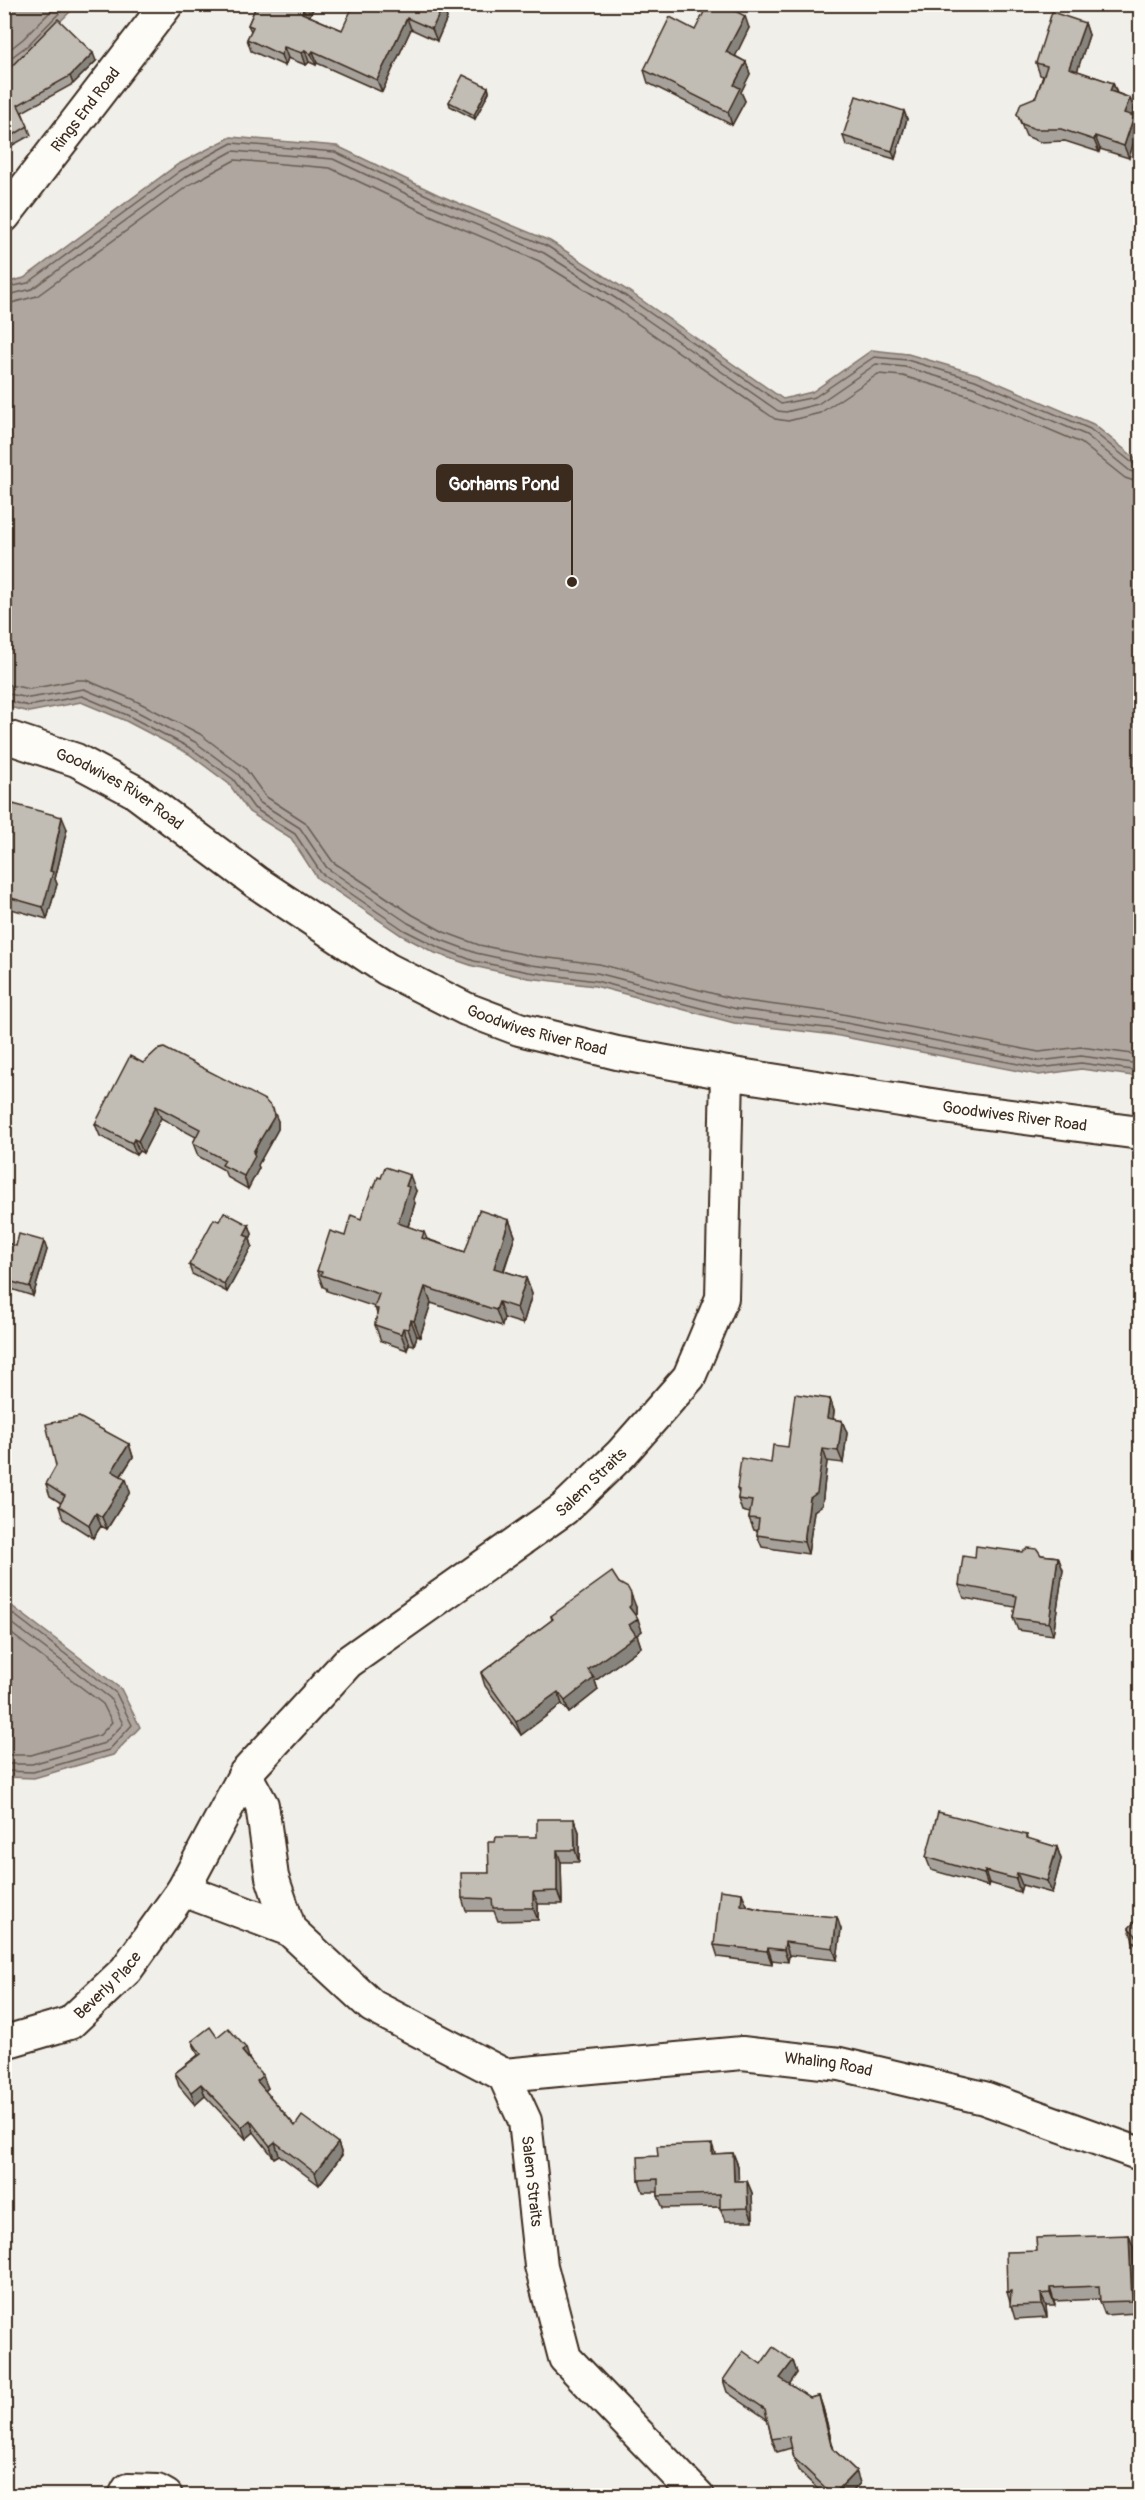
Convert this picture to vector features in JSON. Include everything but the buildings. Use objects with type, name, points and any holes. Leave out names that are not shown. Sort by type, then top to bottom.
[{"type":"street","name":"Rings End Road","points":[[4,216],[167,4]]},
{"type":"street","name":"Goodwives River Road","points":[[4,736],[76,760],[134,791],[196,835],[256,882],[387,969],[466,1009],[519,1029],[584,1045],[727,1073],[964,1110],[1140,1133]]},
{"type":"street","name":"Salem Straits","points":[[183,1890],[245,1774],[348,1662],[564,1509],[621,1454],[689,1377],[722,1298],[727,1073]]},
{"type":"street","points":[[245,1774],[262,1805],[272,1877],[290,1930]]},
{"type":"street","points":[[183,1890],[290,1930],[372,2006],[504,2075]]},
{"type":"street","name":"Beverly Place","points":[[4,2038],[12,2040],[70,2023],[126,1970],[183,1890]]},
{"type":"street","name":"Whaling Road","points":[[504,2075],[742,2053],[840,2064],[984,2098],[1140,2154]]},
{"type":"street","name":"Salem Straits","points":[[504,2075],[525,2121],[541,2266],[565,2358],[698,2496]]},
{"type":"street","points":[[125,2496],[128,2490],[157,2491],[166,2496]]},
{"type":"water","points":[[5,5],[77,5],[32,49],[5,71]]},
{"type":"water","points":[[231,137],[337,146],[439,195],[550,241],[630,292],[783,399],[812,392],[872,350],[908,354],[977,374],[1093,424],[1140,462],[1140,1077],[1081,1069],[1039,1075],[834,1035],[734,1023],[595,986],[528,978],[473,966],[435,953],[401,935],[317,878],[291,838],[249,812],[229,784],[189,754],[124,720],[81,702],[29,712],[5,706],[5,283],[24,278],[177,165]]},
{"type":"water","points":[[4,1600],[121,1689],[140,1727],[113,1755],[34,1778],[5,1777]]},
{"type":"place","name":"Gorhams Pond","points":[[572,582]]}]
